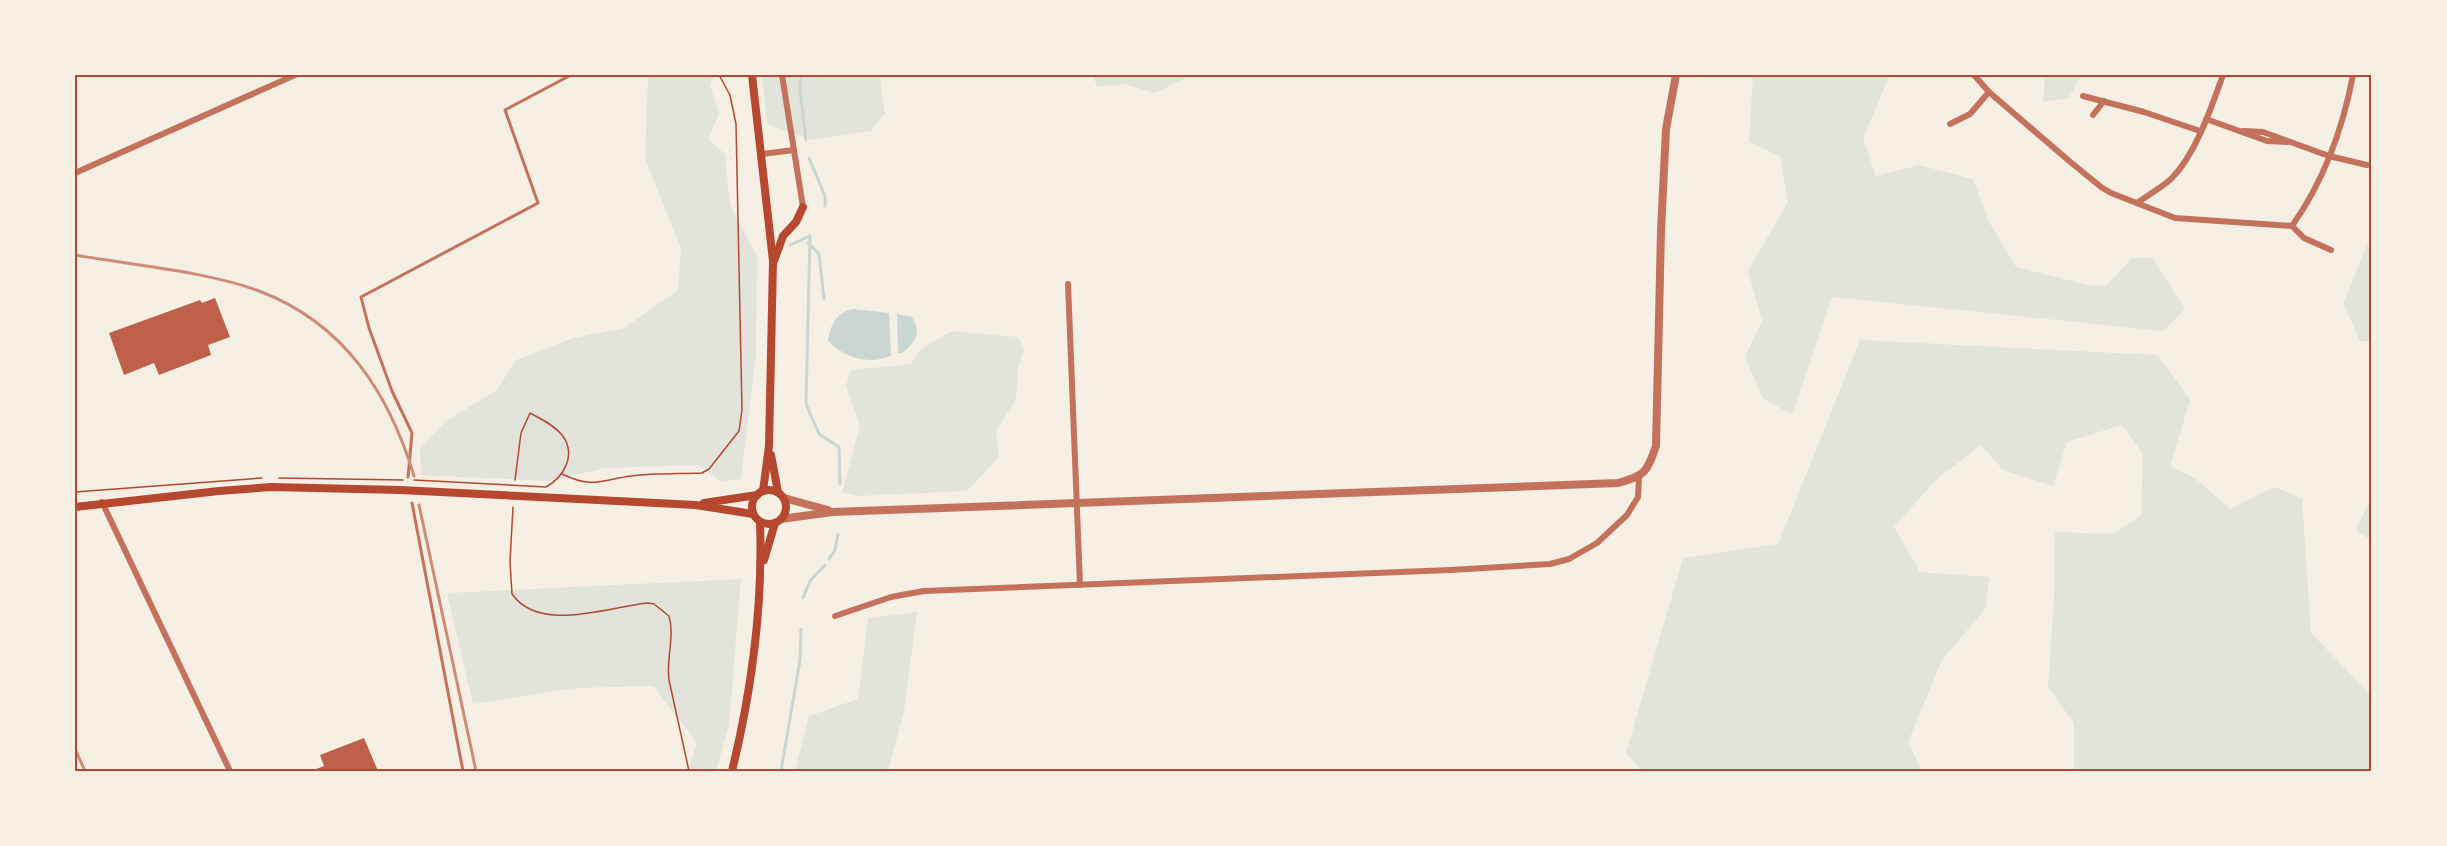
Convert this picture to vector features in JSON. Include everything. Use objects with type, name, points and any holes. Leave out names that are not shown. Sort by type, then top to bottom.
[{"type":"main road","points":[[752,75],[773,261],[769,446],[760,493],[753,502],[753,514]]},
{"type":"main road","points":[[773,261],[783,236],[796,222],[803,207]]},
{"type":"main road","points":[[762,569],[778,521],[786,505],[781,495],[769,446]]},
{"type":"main road","points":[[75,507],[102,502],[271,487],[400,490],[696,505],[753,514],[760,522],[762,569],[752,679],[732,771]]},
{"type":"main road","points":[[696,505],[760,493],[781,495]]},
{"type":"main road","points":[[760,522],[778,521]]},
{"type":"street","points":[[75,173],[295,75]]},
{"type":"street","points":[[782,75],[803,207]]},
{"type":"street","points":[[778,521],[832,512],[1618,483],[1639,477],[1650,465],[1656,446],[1665,138],[1667,112],[1676,75]]},
{"type":"street","points":[[1974,75],[1989,92],[2101,187],[2175,218],[2292,226],[2304,238],[2331,250]]},
{"type":"street","points":[[2137,203],[2173,177],[2184,163],[2206,119],[2223,75]]},
{"type":"street","points":[[2292,226],[2329,156],[2345,114],[2353,75]]},
{"type":"street","points":[[1950,124],[1970,114],[1989,92]]},
{"type":"street","points":[[2083,96],[2200,131]]},
{"type":"street","points":[[2092,115],[2104,101]]},
{"type":"street","points":[[2206,119],[2266,141],[2287,142],[2329,156],[2367,165]]},
{"type":"street","points":[[762,154],[794,150]]},
{"type":"street","points":[[1068,284],[1080,585]]},
{"type":"street","points":[[835,616],[911,592],[1550,564],[1569,559],[1597,543],[1628,515],[1638,497],[1639,477]]},
{"type":"street","points":[[781,495],[832,512]]},
{"type":"street","points":[[102,502],[230,771]]},
{"type":"lane","points":[[408,477],[412,433],[392,391],[369,328],[361,297],[538,202],[506,110],[572,75]]},
{"type":"lane","points":[[412,504],[464,771]]},
{"type":"path","points":[[562,474],[575,481],[599,484],[630,476],[702,473],[715,462],[739,431],[742,410],[736,124],[730,95],[719,75]]},
{"type":"path","points":[[399,480],[546,487],[562,474],[568,456],[564,439],[551,425],[530,413],[521,433],[515,480]]},
{"type":"path","points":[[75,492],[90,489]]},
{"type":"path","points":[[513,507],[510,562],[512,594],[526,607],[540,612],[576,615],[648,603],[654,604],[669,616],[672,629],[667,665],[689,771]]},
{"type":"shaded area","points":[[648,75],[714,75],[710,85],[719,114],[708,139],[725,154],[730,205],[757,256],[756,354],[741,479],[721,482],[699,465],[606,468],[548,481],[421,475],[420,448],[446,421],[497,390],[516,360],[573,338],[624,328],[678,290],[681,248],[645,158]]},
{"type":"shaded area","points":[[762,75],[882,75],[880,79],[885,113],[871,131],[812,140],[767,124]]},
{"type":"shaded area","points":[[1093,75],[1191,75],[1155,93],[1124,84],[1097,87]]},
{"type":"shaded area","points":[[1753,75],[1890,75],[1863,138],[1876,176],[1919,165],[1973,179],[1989,222],[2016,267],[2088,285],[2106,286],[2132,258],[2152,257],[2185,309],[2163,331],[1832,297],[1792,415],[1763,398],[1745,357],[1762,321],[1748,271],[1788,202],[1780,156],[1749,142]]},
{"type":"shaded area","points":[[2045,75],[2081,75],[2069,98],[2043,102]]},
{"type":"shaded area","points":[[2372,234],[2372,341],[2360,341],[2343,303]]},
{"type":"shaded area","points":[[853,309],[889,313],[891,356],[865,360],[849,356],[828,341],[835,320],[843,313]]},
{"type":"shaded area","points":[[897,314],[912,317],[917,332],[914,341],[902,353],[898,353]]},
{"type":"shaded area","points":[[952,331],[1018,337],[1024,349],[1018,369],[1016,399],[996,431],[999,457],[967,491],[858,496],[842,492],[860,426],[846,386],[851,370],[911,364],[922,348]]},
{"type":"shaded area","points":[[1860,340],[2158,355],[2190,400],[2170,466],[2195,478],[2230,509],[2274,487],[2302,498],[2311,633],[2372,696],[2372,771],[2074,771],[2074,723],[2048,687],[2054,598],[2055,532],[2114,534],[2141,515],[2143,454],[2122,425],[2067,442],[2053,486],[2003,470],[1981,445],[1937,479],[1894,527],[1920,572],[1989,577],[1986,608],[1942,660],[1908,742],[1922,771],[1642,771],[1626,753],[1683,558],[1778,544]]},
{"type":"shaded area","points":[[2372,496],[2372,541],[2356,530]]},
{"type":"shaded area","points":[[741,579],[729,725],[716,771],[688,771],[697,743],[653,686],[577,688],[473,704],[447,593]]},
{"type":"shaded area","points":[[917,612],[904,711],[888,771],[795,771],[809,716],[858,699],[868,618]]},
{"type":"building","points":[[215,298],[230,337],[208,345],[211,355],[159,375],[154,363],[124,375],[109,333],[200,300],[202,303]]},
{"type":"building","points":[[364,738],[378,771],[311,771],[324,766],[320,755]]},
{"type":"waterway","points":[[801,75],[800,90],[806,140]]},
{"type":"waterway","points":[[809,158],[825,196],[825,206]]},
{"type":"waterway","points":[[810,236],[806,404],[819,434],[839,447],[840,484]]},
{"type":"waterway","points":[[790,245],[810,236]]},
{"type":"waterway","points":[[808,243],[819,254],[824,299]]},
{"type":"waterway","points":[[829,559],[835,550],[838,534]]},
{"type":"waterway","points":[[803,598],[810,581],[825,565]]},
{"type":"waterway","points":[[781,771],[800,660],[801,629]]},
{"type":"railway","points":[[75,255],[192,273],[238,284],[289,305],[316,322],[359,364],[376,389],[404,446],[414,476]]},
{"type":"railway","points":[[419,505],[476,771]]},
{"type":"railway","points":[[75,749],[85,771]]}]
